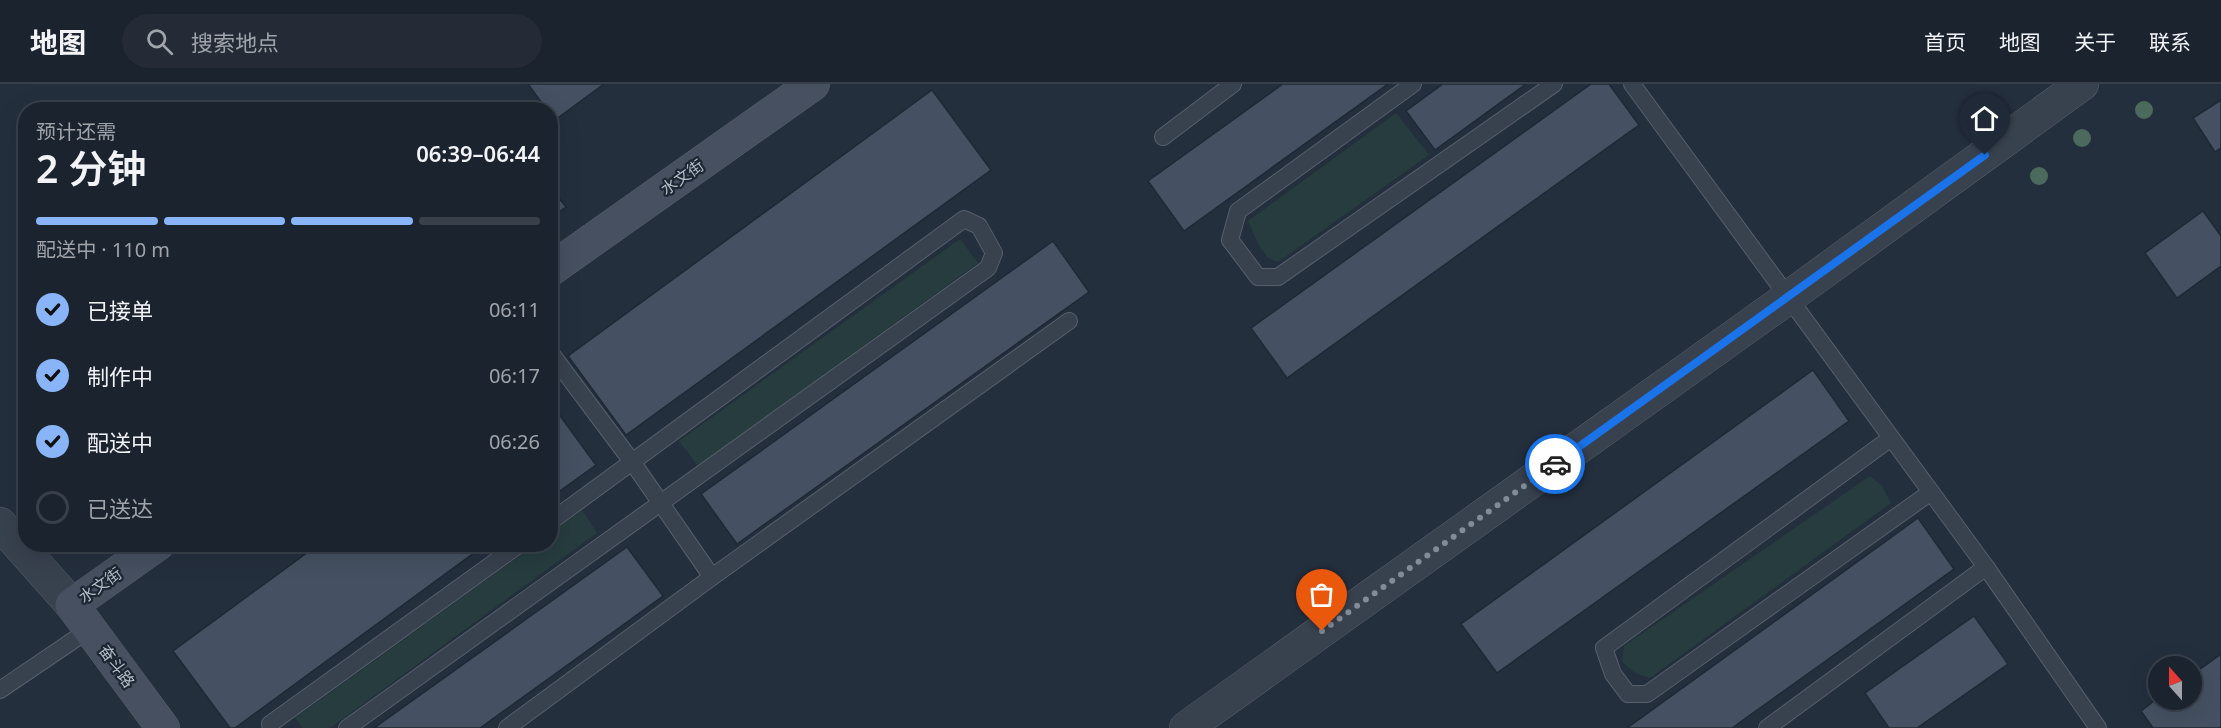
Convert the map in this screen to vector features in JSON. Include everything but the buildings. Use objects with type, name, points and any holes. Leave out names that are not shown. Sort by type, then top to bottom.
[{"type":"street","name":"水文街","points":[[558,264],[813,84]]},
{"type":"street","points":[[1186,728],[1789,297],[2082,84]]},
{"type":"street","points":[[0,524],[18,545]]},
{"type":"street","points":[[24,552],[81,617]]},
{"type":"street","name":"水文街","points":[[81,617],[150,552]]},
{"type":"street","name":"奋斗路","points":[[81,617],[163,728]]},
{"type":"lane","points":[[1163,137],[1233,84]]},
{"type":"lane","points":[[1413,84],[1238,212],[1230,240],[1258,277],[1278,277],[1554,84]]},
{"type":"lane","points":[[1632,84],[1986,567],[2098,728]]},
{"type":"lane","points":[[347,728],[987,268],[994,253],[979,226],[964,219],[558,516]]},
{"type":"lane","points":[[507,728],[712,577],[1069,321]]},
{"type":"lane","points":[[558,363],[633,463],[712,577]]},
{"type":"lane","points":[[1891,438],[1604,648],[1613,674],[1628,694],[1647,694],[1931,492]]},
{"type":"lane","points":[[271,728],[270,724],[509,552]]},
{"type":"lane","points":[[1767,728],[1986,567]]},
{"type":"lane","points":[[0,690],[81,617]]},
{"type":"green space","points":[[1396,113],[1429,155],[1278,262],[1268,258],[1259,246],[1248,221]]},
{"type":"green space","points":[[960,239],[978,263],[698,466],[679,441]]},
{"type":"green space","points":[[1870,476],[1882,486],[1891,503],[1650,678],[1635,673],[1622,662],[1624,646]]},
{"type":"green space","points":[[582,510],[597,533],[330,728],[303,728],[295,718],[525,552],[558,552],[558,528]]},
{"type":"way so far","points":[[1322,631],[1555,464]]},
{"type":"route","points":[[1555,464],[1985,155]]}]
